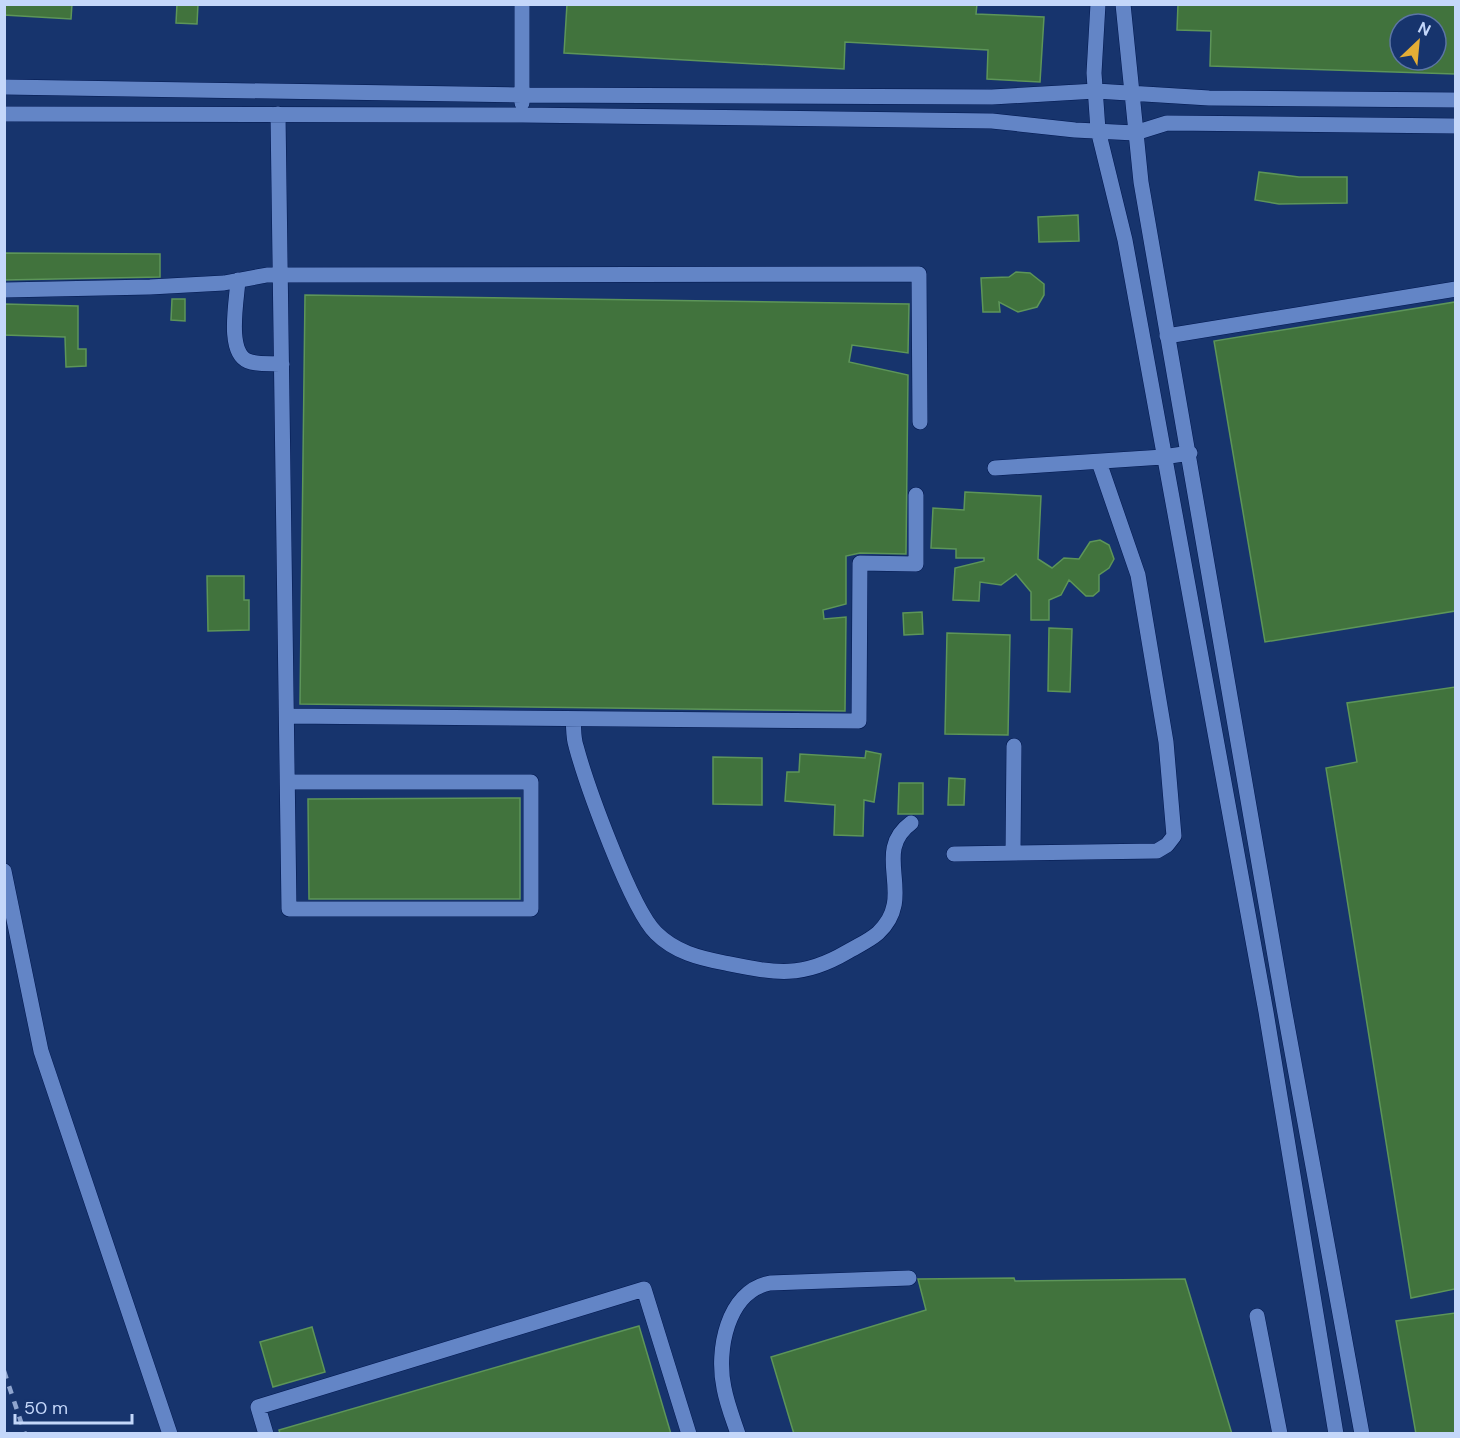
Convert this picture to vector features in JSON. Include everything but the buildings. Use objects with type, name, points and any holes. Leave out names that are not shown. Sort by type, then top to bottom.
[{"type":"street","points":[[522,4],[522,115]]},
{"type":"street","points":[[1098,4],[1096,91],[1098,130],[1125,240],[1266,1012],[1336,1434]]},
{"type":"street","points":[[1123,4],[1135,133],[1167,336],[1190,453],[1284,1008],[1362,1434]]},
{"type":"street","points":[[4,87],[522,95],[992,97],[1096,91],[1209,98],[1455,100]]},
{"type":"street","points":[[4,114],[522,115],[992,121],[1074,130],[1135,133],[1167,123],[1455,126]]},
{"type":"street","points":[[278,114],[289,909],[531,909],[531,782],[288,782]]},
{"type":"street","points":[[4,290],[150,287],[280,276],[919,274],[920,422]]},
{"type":"street","points":[[238,280],[235,341],[238,353],[252,363],[282,364]]},
{"type":"street","points":[[1167,336],[1455,289]]},
{"type":"street","points":[[995,468],[1163,458],[1190,453]]},
{"type":"street","points":[[954,854],[1157,851],[1167,845],[1174,836],[1166,742],[1138,575],[1126,537],[1107,492],[1099,462]]},
{"type":"street","points":[[287,716],[860,721],[860,563],[916,564],[916,495]]},
{"type":"street","points":[[573,719],[575,744],[640,909],[653,931],[662,939],[697,957],[765,971],[791,973],[824,965],[870,939],[887,923],[895,907],[897,898],[893,850],[899,834],[911,823]]},
{"type":"street","points":[[1013,853],[1014,746]]},
{"type":"street","points":[[4,871],[41,1051],[170,1434]]},
{"type":"street","points":[[1266,1012],[1284,1008]]},
{"type":"street","points":[[738,1434],[724,1389],[722,1355],[728,1328],[744,1295],[756,1287],[770,1283],[909,1278]]},
{"type":"street","points":[[266,1434],[258,1407],[644,1289],[689,1434]]},
{"type":"street","points":[[1257,1316],[1280,1434]]},
{"type":"railway","points":[[4,1371],[25,1434]]}]
